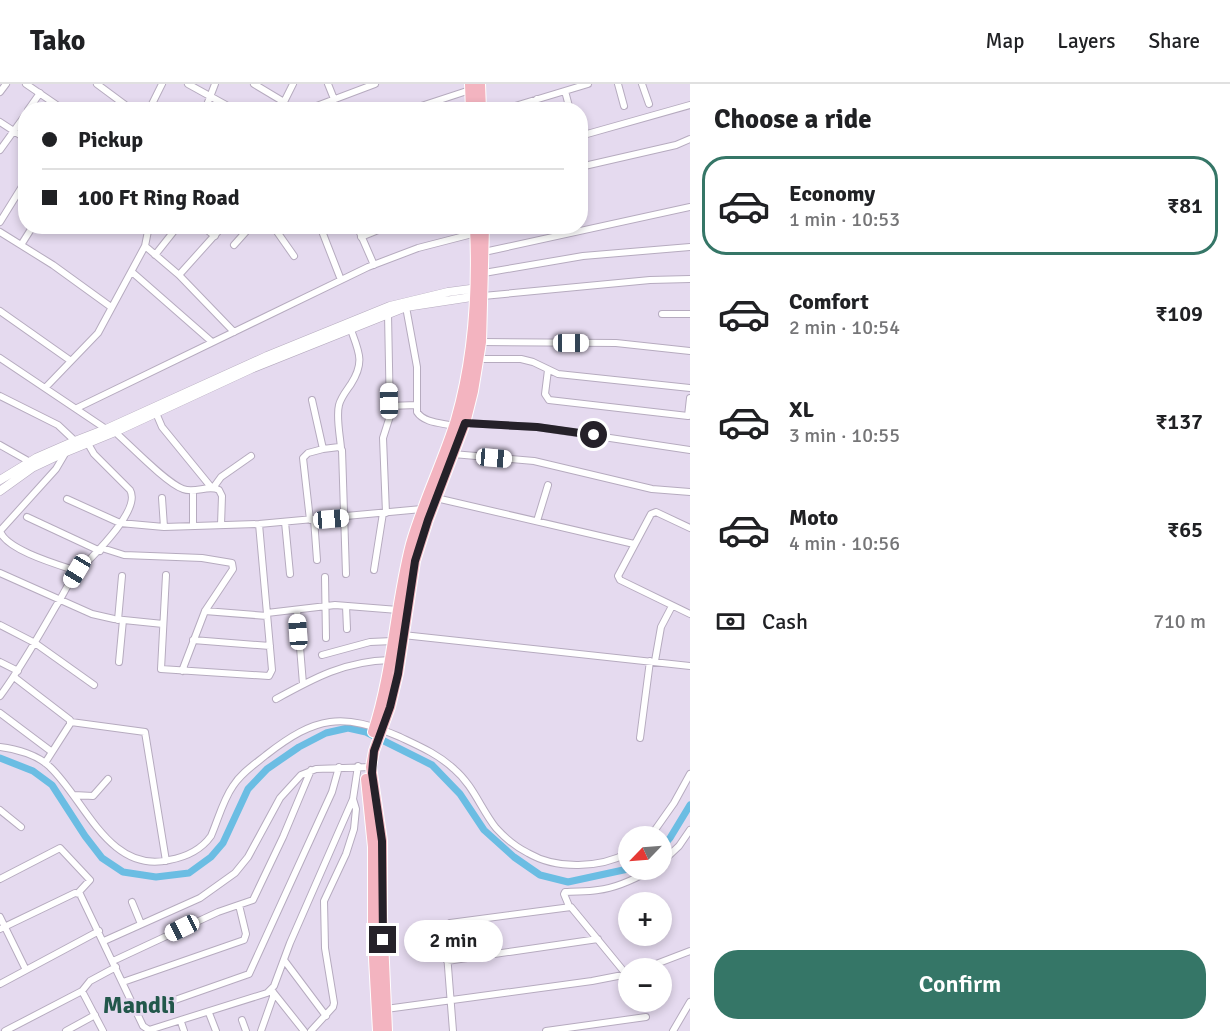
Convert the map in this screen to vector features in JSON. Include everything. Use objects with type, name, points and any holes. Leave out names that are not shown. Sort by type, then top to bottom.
[{"type":"main road","points":[[480,84],[481,102]]},
{"type":"main road","points":[[470,87],[471,102]]},
{"type":"main road","points":[[378,1031],[373,940],[373,847],[365,766],[398,674],[398,610],[411,545],[422,509],[459,424],[479,359],[481,342],[478,234]]},
{"type":"main road","points":[[377,731],[390,660],[398,638],[415,561],[453,454],[484,273],[484,252],[479,234]]},
{"type":"main road","points":[[365,766],[382,841],[387,1031]]},
{"type":"street","points":[[0,92],[6,84]]},
{"type":"street","points":[[26,84],[53,102]]},
{"type":"street","points":[[97,84],[121,102]]},
{"type":"street","points":[[153,102],[162,84]]},
{"type":"street","points":[[188,84],[221,102]]},
{"type":"street","points":[[208,102],[215,84]]},
{"type":"street","points":[[254,84],[284,102],[293,84]]},
{"type":"street","points":[[328,84],[334,99]]},
{"type":"street","points":[[330,102],[375,84]]},
{"type":"street","points":[[528,102],[588,84]]},
{"type":"street","points":[[618,84],[624,106]]},
{"type":"street","points":[[642,84],[649,104]]},
{"type":"street","points":[[430,102],[470,87]]},
{"type":"street","points":[[565,91],[568,102]]},
{"type":"street","points":[[34,102],[40,93]]},
{"type":"street","points":[[588,134],[690,105]]},
{"type":"street","points":[[0,122],[18,134]]},
{"type":"street","points":[[0,150],[18,124]]},
{"type":"street","points":[[588,165],[676,145],[690,139]]},
{"type":"street","points":[[0,222],[18,193]]},
{"type":"street","points":[[588,229],[690,207]]},
{"type":"street","points":[[0,232],[53,265],[111,307]]},
{"type":"street","points":[[21,245],[28,234]]},
{"type":"street","points":[[46,387],[98,333],[145,246],[147,234]]},
{"type":"street","points":[[155,255],[172,234]]},
{"type":"street","points":[[179,275],[215,236],[212,234]]},
{"type":"street","points":[[234,245],[244,234]]},
{"type":"street","points":[[279,234],[294,256]]},
{"type":"street","points":[[323,234],[341,280]]},
{"type":"street","points":[[361,234],[374,265]]},
{"type":"street","points":[[362,237],[369,234]]},
{"type":"street","points":[[77,408],[374,265],[462,234]]},
{"type":"street","points":[[484,252],[566,234]]},
{"type":"street","points":[[145,246],[179,275],[234,332]]},
{"type":"street","points":[[484,273],[583,256],[690,247]]},
{"type":"street","points":[[132,272],[212,342]]},
{"type":"street","points":[[0,491],[32,468],[110,430],[267,356],[390,306],[479,292],[690,279]]},
{"type":"street","points":[[0,480],[30,462],[75,441],[156,413],[251,369],[388,314],[406,307],[479,292]]},
{"type":"street","points":[[406,307],[417,367],[416,405],[420,416],[459,424],[537,427],[690,450]]},
{"type":"street","points":[[0,310],[72,361]]},
{"type":"street","points":[[374,570],[385,513],[383,438],[389,423],[390,406],[388,314]]},
{"type":"street","points":[[662,314],[690,314]]},
{"type":"street","points":[[346,574],[338,409],[340,400],[356,377],[361,364],[360,352],[351,330]]},
{"type":"street","points":[[481,342],[616,343],[690,351]]},
{"type":"street","points":[[0,358],[110,430],[170,482],[182,489],[193,491],[212,488],[219,490],[222,496],[222,525]]},
{"type":"street","points":[[479,359],[521,359],[558,374],[690,388]]},
{"type":"street","points":[[548,370],[545,394],[549,400],[688,416],[690,398]]},
{"type":"street","points":[[0,396],[58,425],[75,441]]},
{"type":"street","points":[[312,400],[323,449]]},
{"type":"street","points":[[390,406],[416,405]]},
{"type":"street","points":[[156,413],[162,428],[212,488]]},
{"type":"street","points":[[0,696],[18,671],[77,571],[101,549],[120,523],[132,501],[133,495],[94,454],[87,442]]},
{"type":"street","points":[[0,445],[30,462]]},
{"type":"street","points":[[317,560],[303,458],[308,453],[323,449],[341,448]]},
{"type":"street","points":[[66,452],[56,469],[0,531],[2,538],[37,558],[77,571]]},
{"type":"street","points":[[453,454],[534,461],[652,489],[690,492]]},
{"type":"street","points":[[212,488],[221,477],[251,456]]},
{"type":"street","points":[[537,521],[548,485]]},
{"type":"street","points":[[193,491],[193,526]]},
{"type":"street","points":[[162,498],[164,527]]},
{"type":"street","points":[[436,498],[634,544]]},
{"type":"street","points":[[67,499],[120,523],[164,527],[259,524],[422,509]]},
{"type":"street","points":[[690,528],[651,514],[618,579],[690,615]]},
{"type":"street","points":[[27,517],[101,549],[124,555],[202,558],[232,563],[233,569],[205,611],[182,671]]},
{"type":"street","points":[[285,522],[290,574]]},
{"type":"street","points":[[166,575],[160,667],[164,670],[269,676],[272,670],[259,524]]},
{"type":"street","points":[[0,573],[80,610],[120,620],[162,624]]},
{"type":"street","points":[[119,662],[122,576]]},
{"type":"street","points":[[325,577],[326,638]]},
{"type":"street","points":[[205,611],[267,614],[326,606],[398,610]]},
{"type":"street","points":[[346,606],[346,629]]},
{"type":"street","points":[[640,738],[652,661],[661,627],[672,606]]},
{"type":"street","points":[[297,610],[303,684]]},
{"type":"street","points":[[0,625],[34,643],[94,685]]},
{"type":"street","points":[[322,655],[370,642],[398,638],[690,666]]},
{"type":"street","points":[[193,640],[270,646]]},
{"type":"street","points":[[276,699],[303,684],[348,665],[368,660],[390,660]]},
{"type":"street","points":[[0,662],[18,671]]},
{"type":"street","points":[[14,677],[71,722],[145,732],[166,861]]},
{"type":"street","points":[[0,713],[52,752]]},
{"type":"street","points":[[0,747],[10,748],[45,763],[74,795],[100,833],[118,848],[149,862],[166,861],[193,852],[206,843],[233,785],[250,768],[297,733],[323,723],[341,720],[354,721],[431,751],[453,767],[464,778],[497,829],[514,845],[531,855],[548,862],[584,865],[618,858]]},
{"type":"street","points":[[45,763],[71,722]]},
{"type":"street","points":[[138,1013],[246,976],[251,972],[332,792],[339,766]]},
{"type":"street","points":[[104,941],[200,898],[235,873],[248,857],[280,798],[301,775],[311,770],[339,766],[365,766],[284,960],[272,991],[261,1031]]},
{"type":"street","points":[[5,1031],[82,991],[90,981],[114,964],[218,912],[253,900],[311,770]]},
{"type":"street","points":[[658,826],[690,774]]},
{"type":"street","points":[[74,795],[93,796],[108,779]]},
{"type":"street","points":[[311,1031],[326,1016],[334,1003],[325,948],[324,901],[346,854],[354,830],[356,809],[353,799]]},
{"type":"street","points":[[0,810],[21,827]]},
{"type":"street","points":[[672,853],[690,830]]},
{"type":"street","points":[[0,879],[60,848],[90,880],[78,893],[3,928]]},
{"type":"street","points":[[618,963],[569,906],[564,894],[565,892],[612,888],[629,880]]},
{"type":"street","points":[[78,893],[104,941],[146,1030],[165,1029],[272,991]]},
{"type":"street","points":[[132,902],[141,924]]},
{"type":"street","points":[[123,982],[244,940],[246,934],[239,905]]},
{"type":"street","points":[[453,1031],[445,928],[448,924],[569,906]]},
{"type":"street","points":[[0,917],[3,928],[26,970]]},
{"type":"street","points":[[0,984],[99,931]]},
{"type":"street","points":[[447,961],[598,939]]},
{"type":"street","points":[[672,958],[690,951]]},
{"type":"street","points":[[284,960],[326,1016]]},
{"type":"street","points":[[386,1009],[618,976]]},
{"type":"street","points":[[82,991],[104,1031]]},
{"type":"street","points":[[272,991],[304,1031]]},
{"type":"street","points":[[673,1031],[690,1002]]},
{"type":"street","points":[[208,1013],[216,1031]]},
{"type":"street","points":[[66,1031],[95,1015]]},
{"type":"street","points":[[546,1031],[646,1017]]},
{"type":"street","points":[[242,1020],[246,1031]]},
{"type":"street","points":[[180,1022],[184,1031]]},
{"type":"waterway","points":[[0,758],[33,771],[52,785],[102,858],[123,872],[156,877],[189,873],[211,857],[223,843],[248,789],[267,769],[299,747],[326,733],[348,728],[366,732],[432,765],[460,794],[484,830],[514,857],[540,875],[568,882],[618,871]]},
{"type":"waterway","points":[[672,835],[690,805]]},
{"type":"district","name":"Mandli","points":[[139,1005]]},
{"type":"route","points":[[383,940],[382,841],[371,767],[398,674],[415,561],[465,423],[537,427],[594,435]]}]
